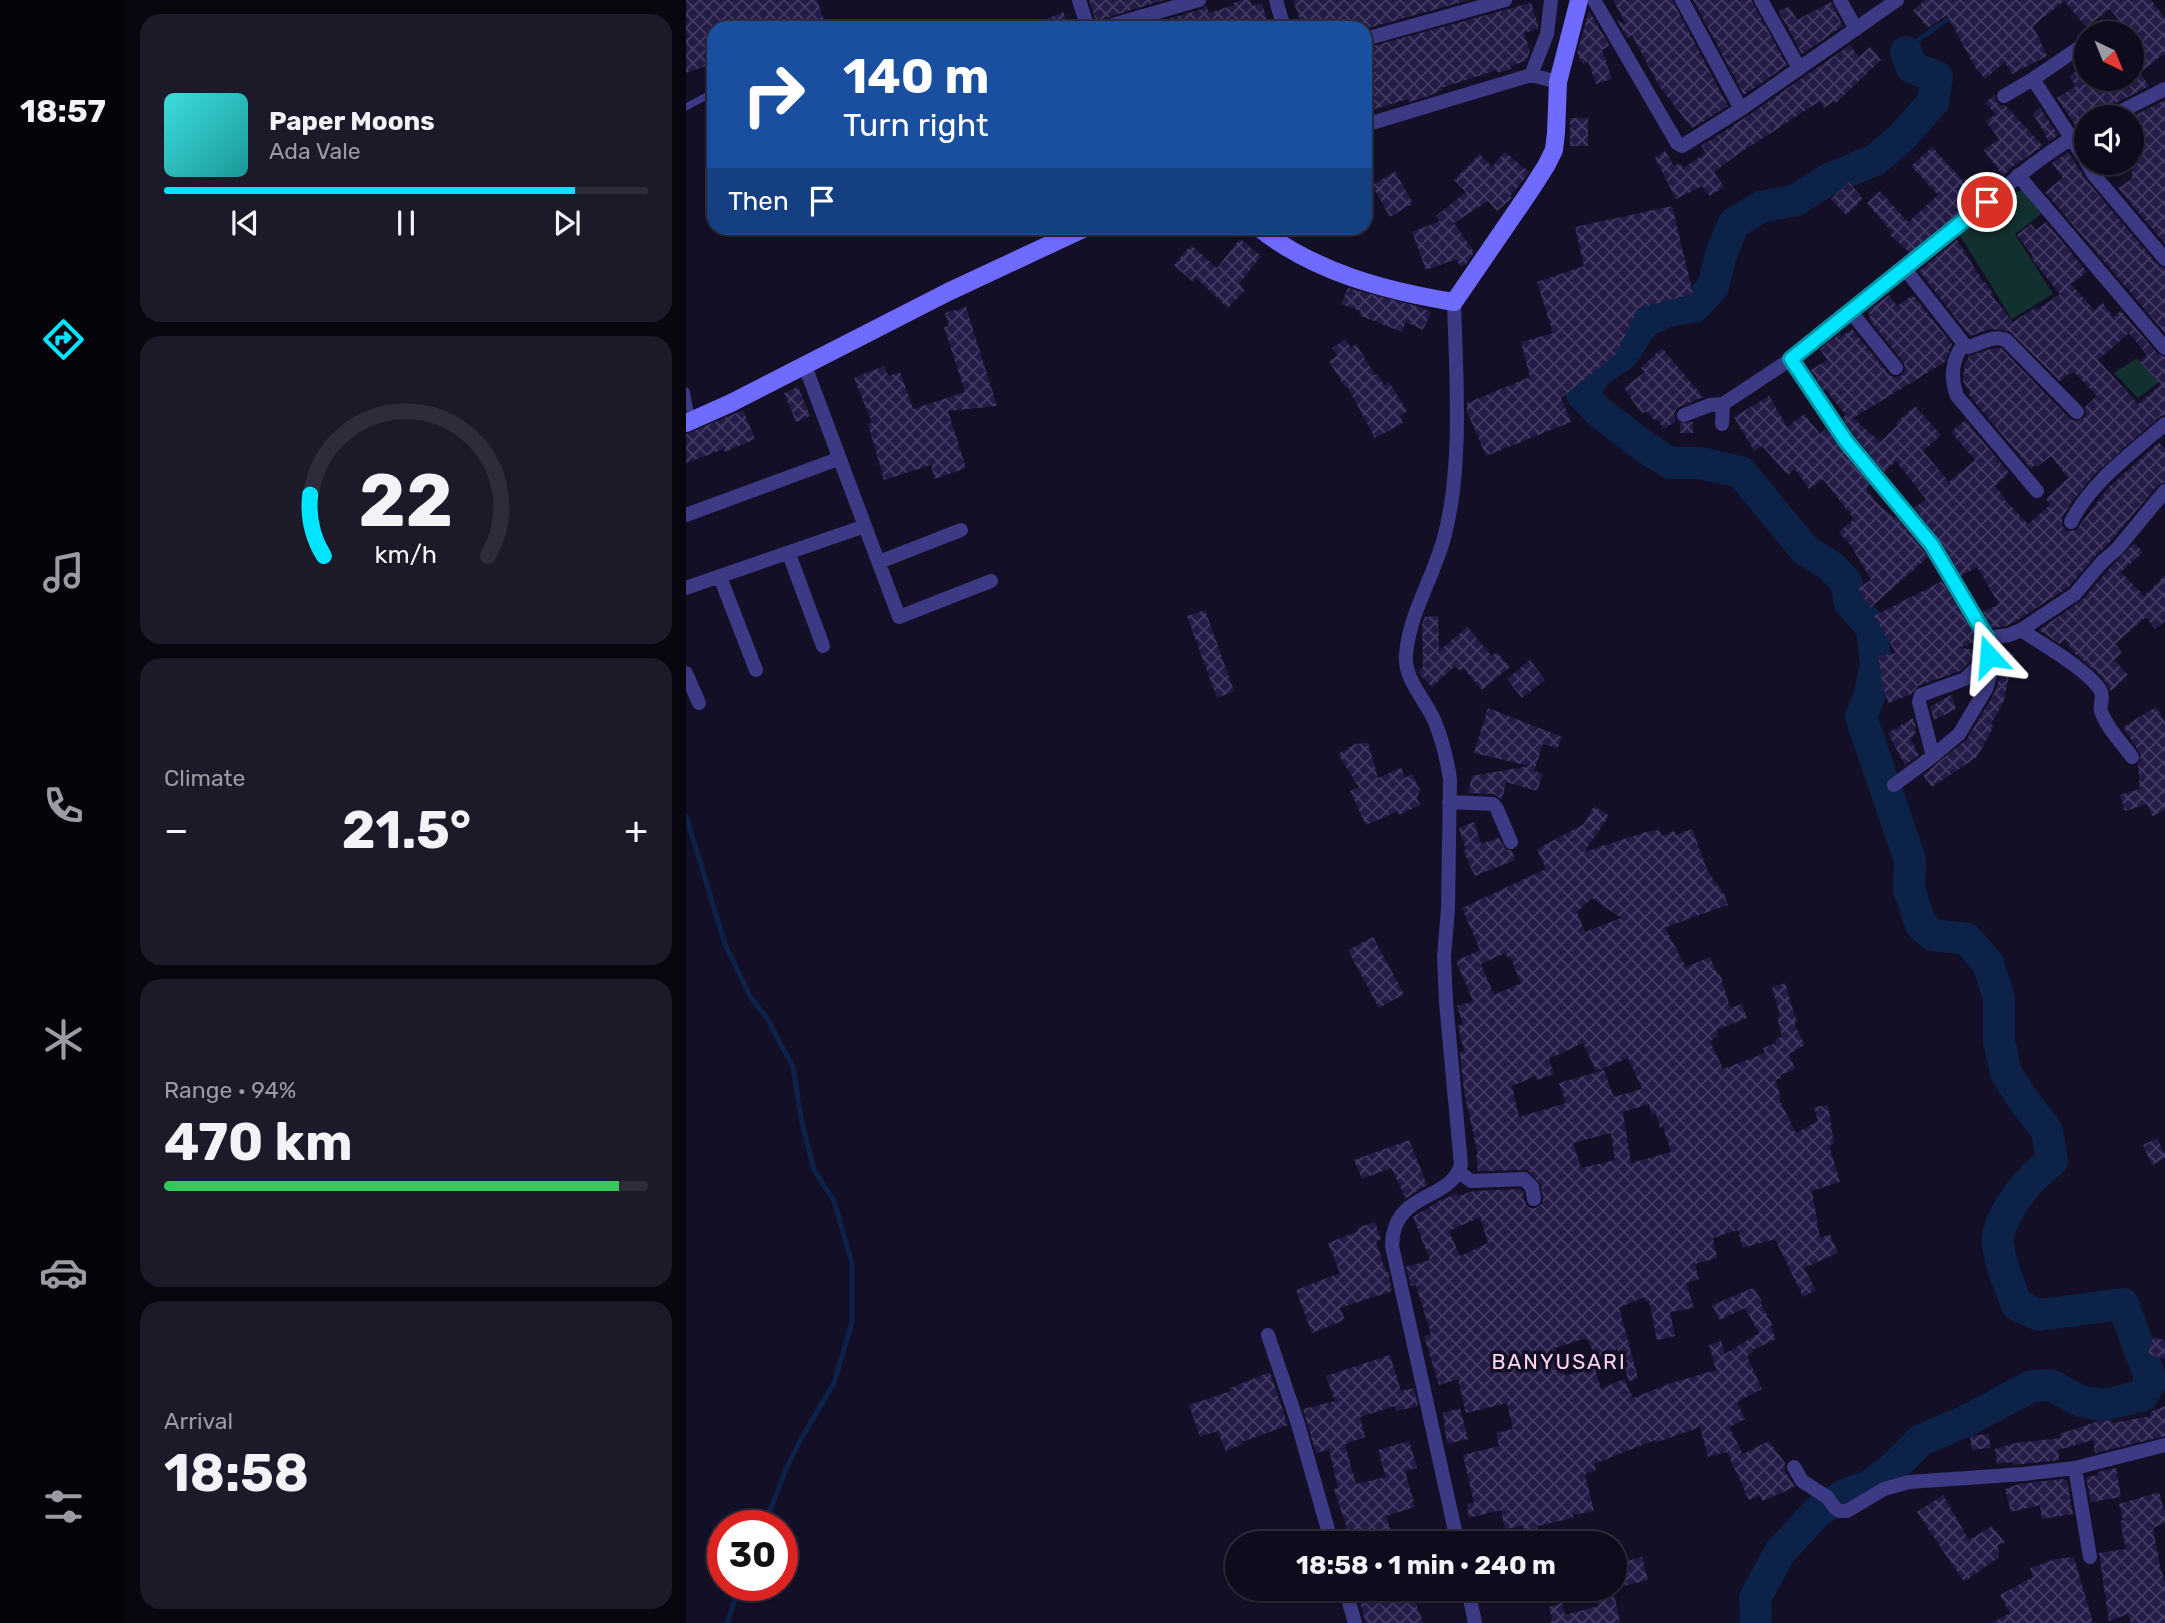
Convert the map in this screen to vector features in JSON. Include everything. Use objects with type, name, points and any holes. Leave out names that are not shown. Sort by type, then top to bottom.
[{"type":"street","points":[[1079,0],[1086,21]]},
{"type":"street","points":[[1126,21],[1199,0]]},
{"type":"street","points":[[1276,0],[1282,21]]},
{"type":"street","points":[[1372,37],[1477,4],[1505,0]]},
{"type":"street","points":[[1531,75],[1547,34],[1551,0]]},
{"type":"street","points":[[1455,1531],[1392,1246],[1392,1232],[1401,1215],[1449,1182],[1459,1172],[1460,1159],[1444,956],[1448,909],[1450,779],[1435,722],[1409,675],[1406,653],[1415,616],[1445,535],[1452,499],[1457,391],[1454,302],[1546,166],[1553,150],[1562,61],[1579,9],[1579,0]]},
{"type":"street","points":[[1594,0],[1679,145],[1685,145],[1741,109],[1897,0]]},
{"type":"street","points":[[1682,0],[1741,109]]},
{"type":"street","points":[[1761,0],[1799,68]]},
{"type":"street","points":[[1840,0],[1856,29]]},
{"type":"street","points":[[2004,96],[2074,51]]},
{"type":"street","points":[[1372,123],[1531,75],[1559,82]]},
{"type":"street","points":[[2033,79],[2074,144]]},
{"type":"street","points":[[2134,105],[2165,89]]},
{"type":"street","points":[[1684,415],[1710,405],[1723,404],[1791,359],[2018,175],[2074,136]]},
{"type":"street","points":[[2018,175],[2165,348]]},
{"type":"street","points":[[2094,175],[2165,259]]},
{"type":"street","points":[[689,422],[948,292],[1070,235]]},
{"type":"street","points":[[1269,235],[1294,252],[1341,273],[1406,294],[1454,302]]},
{"type":"street","points":[[1905,269],[1964,344],[1968,346],[2002,337],[2007,340],[2077,412]]},
{"type":"street","points":[[1851,312],[1896,368]]},
{"type":"street","points":[[1964,344],[1954,355],[1952,381],[1957,396],[2037,491]]},
{"type":"street","points":[[1791,359],[1846,441],[1932,545],[1987,638],[1990,676],[1986,689],[1959,734],[1894,785]]},
{"type":"street","points":[[805,366],[900,617],[991,582]]},
{"type":"street","points":[[1722,424],[1723,404]]},
{"type":"street","points":[[2071,522],[2090,494],[2165,424]]},
{"type":"street","points":[[686,515],[838,459]]},
{"type":"street","points":[[1987,638],[2009,635],[2021,630],[2075,594],[2165,491]]},
{"type":"street","points":[[686,588],[865,526]]},
{"type":"street","points":[[879,562],[961,530]]},
{"type":"street","points":[[789,554],[823,646]]},
{"type":"street","points":[[720,577],[756,670]]},
{"type":"street","points":[[2021,630],[2067,659],[2100,689],[2103,697],[2100,707],[2102,713],[2132,757]]},
{"type":"street","points":[[1933,756],[1919,702],[1921,695],[1965,679],[1989,656]]},
{"type":"street","points":[[686,673],[699,703]]},
{"type":"street","points":[[1449,802],[1493,804],[1511,842]]},
{"type":"street","points":[[1459,1172],[1471,1181],[1524,1178],[1532,1187],[1534,1199]]},
{"type":"street","points":[[1268,1335],[1298,1424],[1328,1531]]},
{"type":"street","points":[[1794,1468],[1802,1481],[1839,1511],[1847,1511],[1884,1489],[1909,1482],[2075,1468],[2165,1445]]},
{"type":"street","points":[[2075,1468],[2090,1556]]},
{"type":"street","points":[[1349,1601],[1355,1623]]},
{"type":"street","points":[[1470,1601],[1475,1623]]},
{"type":"lane","points":[[686,107],[707,96]]},
{"type":"lane","points":[[686,391],[689,422]]},
{"type":"green space","points":[[2023,188],[2048,209],[2015,234],[2053,294],[2012,319],[1959,234]]},
{"type":"green space","points":[[2137,358],[2159,382],[2138,398],[2114,373]]},
{"type":"building","points":[[686,0],[817,0],[824,20],[821,21],[707,21],[707,66],[686,73]]},
{"type":"building","points":[[1089,0],[1164,0],[1096,21]]},
{"type":"building","points":[[1250,0],[1252,6],[1262,3],[1268,21],[1161,21],[1202,9],[1207,5],[1209,13],[1234,5],[1233,3]]},
{"type":"building","points":[[1293,0],[1469,0],[1372,27],[1372,21],[1300,21]]},
{"type":"building","points":[[1613,0],[1672,0],[1728,106],[1692,128],[1659,86],[1632,35],[1627,38],[1617,20],[1626,24]]},
{"type":"building","points":[[1693,0],[1751,0],[1787,65],[1744,95]]},
{"type":"building","points":[[1925,0],[2151,0],[2165,18],[2165,53],[2144,70],[2144,21],[2120,21],[2110,9],[2094,21],[2081,21],[2064,1],[2033,26],[2047,56],[2012,74],[2005,62],[1985,79],[1975,67],[1947,15],[1928,28],[1913,10]]},
{"type":"building","points":[[1831,2],[1843,26],[1802,54],[1779,12],[1789,6],[1797,20]]},
{"type":"building","points":[[1531,3],[1538,25],[1538,29],[1524,33],[1530,51],[1526,61],[1510,66],[1511,69],[1498,73],[1497,70],[1441,88],[1442,90],[1426,97],[1409,102],[1408,99],[1372,110],[1372,46]]},
{"type":"building","points":[[1589,11],[1610,46],[1602,50],[1612,79],[1596,84],[1588,61],[1583,64],[1577,53]]},
{"type":"building","points":[[1063,12],[1067,21],[1042,21]]},
{"type":"building","points":[[1850,45],[1859,57],[1870,47],[1881,60],[1836,103],[1834,101],[1824,108],[1820,101],[1714,172],[1724,187],[1710,196],[1702,186],[1676,199],[1655,158],[1665,151],[1674,166],[1680,163],[1683,168],[1706,153],[1701,146]]},
{"type":"building","points":[[2074,87],[2074,91],[2139,91],[2112,105],[2074,105],[2074,124],[2057,98]]},
{"type":"building","points":[[1995,94],[1996,101],[2005,105],[2043,146],[2003,176],[1984,150],[1999,139],[1986,121],[1996,114],[1985,103]]},
{"type":"building","points":[[2165,100],[2165,244],[2118,188],[2132,179],[2132,175],[2144,175],[2144,111]]},
{"type":"building","points":[[2040,108],[2058,135],[2049,142],[2033,113]]},
{"type":"building","points":[[1570,118],[1588,118],[1588,146],[1570,146]]},
{"type":"building","points":[[1932,147],[1978,197],[1910,253],[1890,235],[1892,232],[1867,203],[1880,191],[1908,222],[1938,195],[1911,166]]},
{"type":"building","points":[[1505,152],[1529,172],[1510,196],[1512,198],[1497,211],[1488,201],[1454,223],[1474,252],[1467,263],[1461,267],[1456,259],[1426,270],[1412,232],[1440,221],[1436,216],[1466,192],[1454,180],[1480,154],[1492,167]]},
{"type":"building","points":[[2068,152],[2074,161],[2074,175],[2083,175],[2158,265],[2165,268],[2165,333],[2045,192],[2063,178],[2052,163]]},
{"type":"building","points":[[1395,172],[1413,203],[1390,217],[1372,185]]},
{"type":"building","points":[[1849,182],[1863,199],[1846,215],[1831,199]]},
{"type":"building","points":[[1672,206],[1693,294],[1638,308],[1616,354],[1561,398],[1571,422],[1486,456],[1467,411],[1467,403],[1530,377],[1521,342],[1553,333],[1537,282],[1584,266],[1575,227]]},
{"type":"building","points":[[2046,222],[2087,272],[2071,284],[2094,310],[2103,303],[2113,317],[2121,311],[2158,354],[2165,357],[2165,415],[2159,417],[2094,475],[2071,503],[2062,518],[2062,526],[2067,531],[2076,530],[2108,488],[2159,442],[2165,449],[2165,482],[2158,485],[2069,587],[2016,621],[1992,628],[1983,612],[1999,604],[1977,567],[1961,576],[1940,540],[1914,508],[1926,499],[1896,461],[1884,472],[1854,435],[1842,418],[1846,415],[1825,389],[1823,390],[1811,370],[1827,360],[1820,349],[1840,333],[1842,336],[1852,329],[1889,374],[1893,377],[1901,376],[1905,371],[1904,363],[1868,318],[1871,316],[1867,311],[1889,295],[1897,306],[1913,295],[1952,344],[1945,362],[1853,418],[1880,442],[1915,406],[1941,435],[1923,451],[1949,482],[1975,460],[1951,432],[1965,420],[2009,473],[1995,486],[2028,524],[2050,505],[2046,499],[2068,478],[2051,456],[2031,469],[1968,394],[1970,393],[1963,381],[1968,356],[2001,348],[2075,421],[2084,418],[2085,407],[2097,396],[2074,372],[2060,381],[2009,331],[1991,329],[1970,336],[1919,271],[1957,240],[1993,294],[1991,295],[2013,322],[2060,294],[2031,258],[2033,256],[2017,235],[2031,224],[2036,230]],"holes":[[[2129,333],[2147,355],[2140,362],[2161,384],[2138,404],[2098,360]]]},
{"type":"building","points":[[1240,239],[1261,256],[1239,284],[1245,290],[1228,308],[1196,278],[1193,282],[1174,265],[1191,245],[1217,268]]},
{"type":"building","points":[[1348,288],[1431,312],[1423,330],[1406,322],[1402,332],[1359,315],[1361,311],[1341,304]]},
{"type":"building","points":[[966,307],[997,406],[948,411],[966,468],[935,479],[931,465],[884,480],[868,424],[872,423],[854,378],[884,366],[888,376],[900,372],[913,409],[965,392],[944,327],[949,326],[945,313]]},
{"type":"building","points":[[1346,339],[1351,348],[1356,344],[1384,385],[1389,382],[1407,411],[1400,416],[1403,423],[1375,438],[1347,386],[1345,387],[1329,361],[1337,356],[1332,348]]},
{"type":"building","points":[[1662,348],[1703,397],[1677,408],[1674,414],[1676,421],[1664,429],[1657,419],[1655,421],[1646,411],[1642,414],[1624,388],[1645,372],[1641,368]]},
{"type":"building","points":[[798,387],[810,416],[796,422],[784,393]]},
{"type":"building","points":[[1769,396],[1787,427],[1804,414],[1820,434],[1826,429],[1870,485],[1866,489],[1877,503],[1898,519],[1928,557],[1870,608],[1858,588],[1871,580],[1852,547],[1839,532],[1854,519],[1823,479],[1809,489],[1795,469],[1788,475],[1762,446],[1754,451],[1734,417]]},
{"type":"building","points":[[743,410],[755,439],[725,452],[724,449],[686,463],[686,434]]},
{"type":"building","points":[[1693,422],[1693,433],[1680,433],[1680,423]]},
{"type":"building","points":[[2134,543],[2143,552],[2121,572],[2144,596],[2165,575],[2165,621],[2155,629],[2146,617],[2115,644],[2122,653],[2114,660],[2128,675],[2111,691],[2102,676],[2075,654],[2065,639],[2060,644],[2039,630],[2082,600]]},
{"type":"building","points":[[1942,581],[1978,641],[1959,648],[1979,652],[1960,671],[1918,686],[1911,694],[1889,703],[1883,688],[1878,656],[1896,653],[1874,616]]},
{"type":"building","points":[[1205,610],[1234,691],[1217,698],[1187,616]]},
{"type":"building","points":[[1438,616],[1439,651],[1467,627],[1492,656],[1497,652],[1510,667],[1482,690],[1463,668],[1460,671],[1455,666],[1432,687],[1418,672],[1423,667],[1422,624],[1425,617]]},
{"type":"building","points":[[2011,650],[2010,654],[2016,655],[2010,657],[2003,703],[1977,757],[1932,787],[1923,775],[1967,739],[1995,692],[1999,670],[2006,658],[1999,660],[1998,653],[2009,654]]},
{"type":"building","points":[[1530,660],[1545,680],[1522,698],[1507,679]]},
{"type":"building","points":[[1951,695],[1956,709],[1934,720],[1930,707]]},
{"type":"building","points":[[2156,707],[2165,722],[2165,810],[2152,816],[2147,804],[2125,811],[2120,795],[2140,789],[2138,765],[2141,755],[2123,727]]},
{"type":"building","points":[[1488,708],[1562,737],[1558,748],[1543,744],[1534,771],[1543,774],[1537,791],[1506,782],[1502,800],[1494,794],[1468,793],[1472,776],[1529,766],[1474,753]]},
{"type":"building","points":[[1913,718],[1916,734],[1910,738],[1919,755],[1905,765],[1888,733]]},
{"type":"building","points":[[1368,743],[1378,778],[1401,768],[1405,778],[1412,774],[1420,790],[1417,797],[1420,805],[1366,825],[1350,791],[1359,787],[1338,754],[1355,744]]},
{"type":"building","points":[[1594,806],[1609,816],[1584,852],[1646,832],[1659,830],[1662,836],[1674,831],[1676,835],[1692,829],[1708,872],[1724,894],[1728,905],[1665,928],[1686,967],[1710,957],[1718,975],[1720,974],[1730,1008],[1742,1004],[1747,1018],[1716,1030],[1719,1036],[1710,1041],[1723,1069],[1765,1053],[1763,1048],[1776,1043],[1775,1040],[1782,1036],[1772,987],[1785,983],[1797,1023],[1794,1024],[1805,1045],[1789,1054],[1795,1069],[1775,1080],[1781,1098],[1779,1099],[1796,1133],[1818,1121],[1814,1107],[1828,1105],[1834,1144],[1829,1145],[1840,1182],[1812,1191],[1820,1238],[1830,1234],[1838,1253],[1804,1268],[1816,1290],[1803,1297],[1775,1239],[1743,1248],[1738,1230],[1713,1238],[1717,1258],[1695,1264],[1699,1279],[1686,1283],[1694,1308],[1670,1312],[1675,1336],[1657,1340],[1649,1301],[1646,1302],[1644,1297],[1619,1308],[1638,1378],[1629,1381],[1617,1349],[1596,1359],[1587,1338],[1555,1348],[1565,1376],[1594,1366],[1601,1389],[1624,1379],[1633,1398],[1716,1370],[1709,1345],[1721,1341],[1725,1354],[1759,1333],[1745,1308],[1720,1320],[1712,1305],[1753,1288],[1762,1301],[1760,1302],[1773,1326],[1771,1327],[1776,1339],[1752,1350],[1747,1356],[1762,1389],[1737,1402],[1745,1419],[1729,1427],[1743,1454],[1769,1441],[1785,1463],[1785,1471],[1795,1487],[1762,1501],[1760,1495],[1749,1500],[1727,1452],[1708,1457],[1700,1427],[1655,1443],[1655,1440],[1594,1464],[1596,1470],[1585,1474],[1594,1511],[1537,1526],[1538,1531],[1524,1531],[1523,1526],[1505,1529],[1501,1510],[1469,1518],[1467,1504],[1474,1503],[1463,1455],[1499,1446],[1496,1433],[1513,1429],[1507,1403],[1466,1413],[1458,1379],[1439,1385],[1424,1336],[1431,1334],[1416,1285],[1411,1286],[1406,1267],[1430,1260],[1413,1217],[1439,1201],[1458,1193],[1459,1196],[1473,1191],[1520,1189],[1526,1205],[1530,1208],[1536,1208],[1543,1203],[1541,1185],[1528,1170],[1478,1171],[1478,1155],[1464,1091],[1460,1052],[1464,1051],[1458,1026],[1463,1024],[1457,1006],[1473,1001],[1456,961],[1480,950],[1462,908],[1546,869],[1537,849],[1584,824]],"holes":[[[1592,898],[1621,918],[1585,932],[1577,912]],[[1505,953],[1507,957],[1510,956],[1521,983],[1494,995],[1481,964]],[[1583,1043],[1596,1071],[1628,1058],[1642,1089],[1614,1097],[1604,1070],[1559,1083],[1566,1103],[1519,1117],[1512,1086],[1536,1076],[1537,1080],[1554,1074],[1549,1059]],[[1649,1104],[1652,1115],[1656,1114],[1660,1128],[1663,1127],[1671,1152],[1631,1163],[1623,1112]],[[1611,1133],[1615,1160],[1581,1168],[1573,1143]],[[1480,1217],[1488,1243],[1460,1256],[1449,1231]]]},
{"type":"building","points":[[1474,822],[1481,844],[1499,838],[1505,849],[1512,851],[1515,860],[1475,876],[1463,851],[1466,850],[1459,828]]},
{"type":"building","points":[[1373,937],[1404,994],[1379,1008],[1348,950]]},
{"type":"building","points":[[2157,1138],[2165,1158],[2152,1165],[2143,1145]]},
{"type":"building","points":[[1409,1140],[1427,1185],[1406,1198],[1391,1168],[1362,1179],[1354,1160]]},
{"type":"building","points":[[1375,1222],[1381,1239],[1376,1241],[1392,1291],[1340,1308],[1345,1320],[1312,1333],[1296,1290],[1340,1273],[1328,1243]]},
{"type":"building","points":[[2153,1337],[2165,1340],[2165,1359],[2148,1354]]},
{"type":"building","points":[[1390,1355],[1401,1391],[1414,1388],[1418,1406],[1397,1411],[1395,1406],[1360,1417],[1365,1437],[1345,1444],[1356,1484],[1386,1477],[1378,1450],[1409,1441],[1417,1468],[1405,1471],[1415,1507],[1386,1516],[1391,1531],[1348,1531],[1334,1489],[1338,1488],[1329,1449],[1316,1453],[1303,1409],[1335,1401],[1326,1376]]},
{"type":"building","points":[[1270,1372],[1288,1425],[1242,1442],[1243,1444],[1226,1451],[1217,1431],[1200,1437],[1189,1405],[1231,1391],[1230,1388]]},
{"type":"building","points":[[2165,1406],[2165,1436],[2095,1453],[2093,1440],[2058,1450],[2059,1460],[1997,1464],[1995,1449],[2015,1443],[2061,1438],[2060,1434],[2096,1422],[2112,1420],[2112,1423],[2151,1416],[2150,1412]]},
{"type":"building","points":[[1460,1408],[1468,1439],[1447,1444],[1443,1413]]},
{"type":"building","points":[[1989,1434],[1990,1448],[1972,1450],[1970,1436]]},
{"type":"building","points":[[2116,1468],[2121,1497],[2091,1502],[2086,1477]]},
{"type":"building","points":[[2067,1480],[2073,1514],[2042,1519],[2040,1505],[2011,1512],[2005,1489],[2019,1484]]},
{"type":"building","points":[[2159,1492],[2165,1523],[2153,1528],[2165,1582],[2165,1623],[2131,1623],[2128,1614],[2109,1621],[2099,1553],[2126,1549],[2119,1504]]},
{"type":"building","points":[[1943,1495],[1969,1540],[1992,1526],[2005,1543],[1998,1545],[1999,1557],[1964,1582],[1917,1512]]},
{"type":"building","points":[[1642,1557],[1648,1580],[1627,1585],[1627,1561]]},
{"type":"building","points":[[2074,1557],[2093,1623],[1992,1623],[2010,1613],[2000,1595],[2033,1577],[2030,1568],[2056,1559]]},
{"type":"building","points":[[1360,1601],[1415,1601],[1423,1623],[1366,1623]]},
{"type":"building","points":[[1597,1601],[1615,1601],[1620,1623],[1551,1623],[1549,1607],[1562,1603],[1565,1615],[1598,1606]]},
{"type":"waterway","points":[[1906,52],[1912,44],[1954,15]]},
{"type":"waterway","points":[[1756,1623],[1755,1598],[1780,1552],[1818,1511],[1845,1495],[1869,1486],[1892,1469],[1921,1440],[1966,1421],[2032,1386],[2051,1385],[2080,1401],[2102,1405],[2142,1396],[2151,1381],[2123,1304],[2039,1315],[2017,1305],[2011,1290],[2001,1260],[1998,1236],[2001,1225],[2019,1194],[2052,1161],[2047,1131],[2006,1073],[1999,1041],[1999,998],[1988,963],[1967,939],[1933,935],[1921,925],[1909,889],[1910,860],[1861,717],[1870,694],[1876,664],[1872,628],[1850,603],[1846,582],[1832,567],[1805,550],[1741,472],[1699,463],[1670,463],[1599,412],[1582,394],[1597,372],[1623,354],[1644,322],[1667,311],[1694,307],[1713,287],[1721,254],[1734,223],[1761,207],[1796,200],[1829,179],[1875,160],[1902,137],[1933,102],[1937,77],[1911,67],[1906,52]]},
{"type":"waterway","points":[[686,816],[725,944],[751,998],[767,1018],[793,1067],[802,1123],[814,1170],[834,1201],[852,1263],[852,1322],[834,1383],[801,1439],[770,1510]]},
{"type":"waterway","points":[[727,1623],[735,1601]]},
{"type":"district","name":"BANYUSARI","points":[[1559,1361]]},
{"type":"route","points":[[1987,202],[1791,359],[1846,441],[1932,545],[1987,638],[1989,656]]}]
